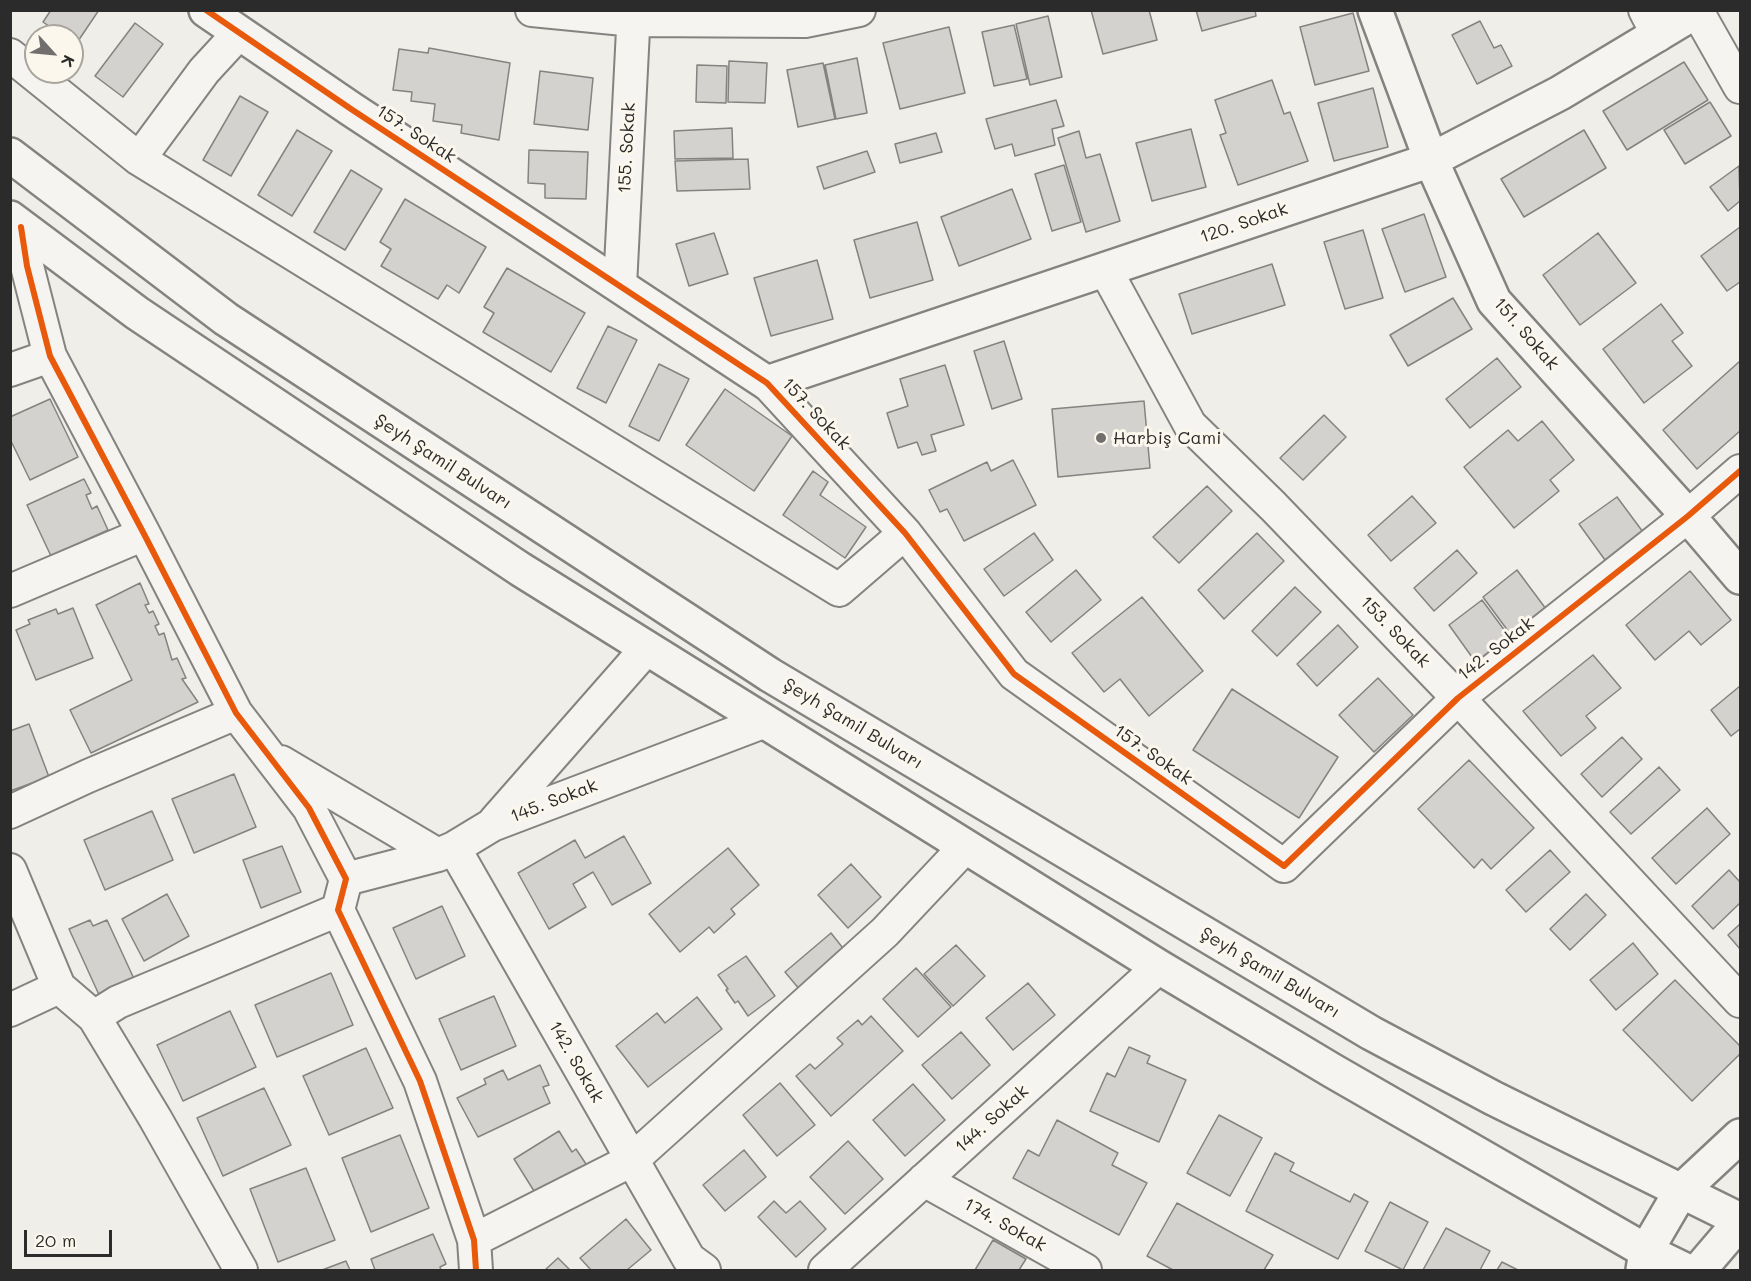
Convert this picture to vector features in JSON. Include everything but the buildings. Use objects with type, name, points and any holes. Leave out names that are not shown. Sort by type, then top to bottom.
[{"type":"main road","name":"157. Sokak","points":[[206,10],[361,116],[767,383]]},
{"type":"main road","name":"151. Sokak","points":[[1375,10],[1431,159],[1494,301],[1740,577]]},
{"type":"main road","name":"120. Sokak","points":[[767,383],[1431,159],[1560,93],[1651,22],[1697,11]]},
{"type":"main road","name":"Şeyh Şamil Bulvarı","points":[[10,155],[226,319],[770,675],[1371,1033],[1493,1098],[1740,1221]]},
{"type":"main road","points":[[16,222],[137,313],[520,569],[763,722],[1159,967],[1645,1261],[1685,1270]]},
{"type":"main road","points":[[1645,1261],[1681,1191],[1740,1136]]},
{"type":"main road","points":[[1700,1270],[1740,1221]]},
{"type":"street","points":[[532,10],[805,21],[859,10]]},
{"type":"street","points":[[1697,11],[1740,87]]},
{"type":"street","name":"155. Sokak","points":[[620,286],[634,15]]},
{"type":"street","points":[[139,159],[204,71],[239,33]]},
{"type":"street","points":[[10,55],[139,159],[839,590],[905,533]]},
{"type":"street","points":[[16,222],[50,356],[236,713],[309,808],[346,879],[338,910],[420,1081],[474,1240],[476,1270]]},
{"type":"street","name":"153. Sokak","points":[[1104,269],[1190,425],[1274,506],[1458,698],[1740,1001]]},
{"type":"street","points":[[10,370],[50,356]]},
{"type":"street","name":"157. Sokak","points":[[767,383],[905,533],[1014,674],[1284,866]]},
{"type":"street","name":"142. Sokak","points":[[1284,866],[1458,698],[1688,516],[1740,471]]},
{"type":"street","points":[[10,591],[144,534]]},
{"type":"street","points":[[492,825],[647,648]]},
{"type":"street","points":[[10,812],[236,713]]},
{"type":"street","name":"145. Sokak","points":[[346,879],[446,851],[492,825],[763,722]]},
{"type":"street","name":"142. Sokak","points":[[267,754],[446,851],[689,1259],[704,1270]]},
{"type":"street","points":[[474,1240],[632,1160],[885,932],[965,847]]},
{"type":"street","points":[[10,870],[59,987],[94,1017],[155,1118],[241,1270]]},
{"type":"street","points":[[94,1017],[118,1002],[338,910]]},
{"type":"street","name":"144. Sokak","points":[[825,1270],[1159,967]]},
{"type":"street","points":[[10,1010],[59,987]]},
{"type":"street","name":"174. Sokak","points":[[924,1180],[1085,1270]]},
{"type":"cycle path","points":[[206,10],[351,109],[767,383],[905,533],[1014,674],[1284,866],[1458,698],[1688,516],[1740,471]]},
{"type":"cycle path","points":[[21,227],[27,266],[50,356],[236,713],[309,808],[346,879],[338,910],[420,1081],[474,1240],[476,1270]]},
{"type":"place","name":"Harbiş Cami","points":[[1101,438]]}]
